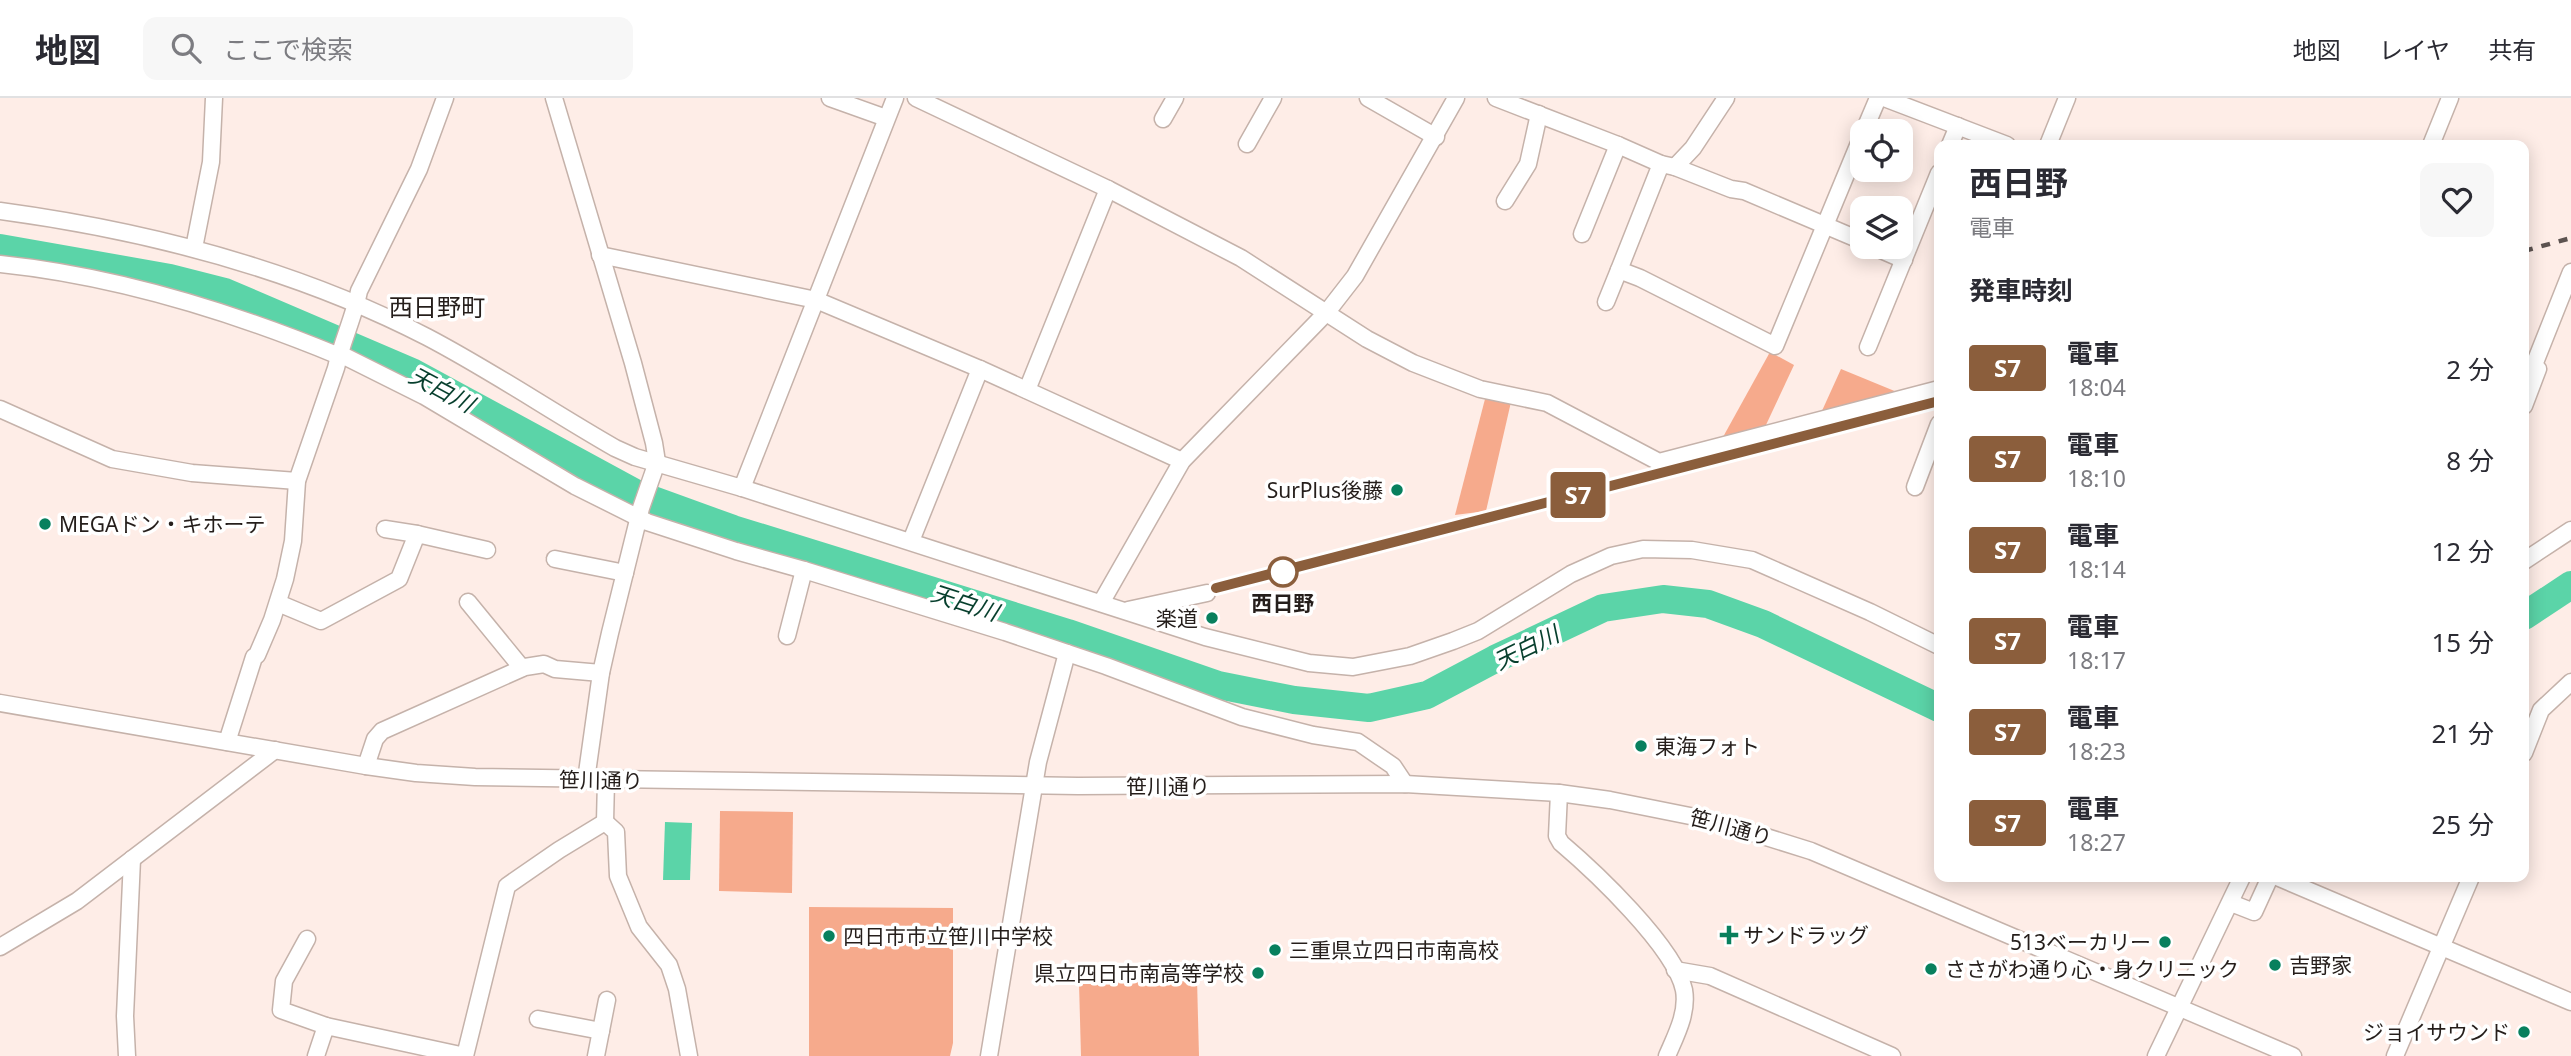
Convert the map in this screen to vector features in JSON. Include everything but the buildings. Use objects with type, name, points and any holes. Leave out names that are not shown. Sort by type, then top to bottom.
[{"type":"street","points":[[194,248],[211,162],[214,98]]},
{"type":"street","points":[[227,742],[254,657],[278,603],[293,541],[297,481],[359,291],[419,169],[445,98]]},
{"type":"street","points":[[554,98],[633,363],[657,462],[640,513],[601,673],[586,780]]},
{"type":"street","points":[[830,98],[886,118]]},
{"type":"street","points":[[742,488],[895,98]]},
{"type":"street","points":[[916,98],[1108,189],[1241,258],[1367,339],[1413,363],[1480,389],[1546,403],[1659,462],[1934,390]]},
{"type":"street","points":[[1163,120],[1175,98]]},
{"type":"street","points":[[1247,144],[1273,98]]},
{"type":"street","points":[[1368,98],[1436,137]]},
{"type":"street","points":[[1101,603],[1182,461],[1327,313],[1369,253],[1457,98]]},
{"type":"street","points":[[1496,98],[1668,166],[1731,189],[1744,191],[1850,237]]},
{"type":"street","points":[[1605,302],[1668,166],[1693,148],[1726,98]]},
{"type":"street","points":[[1869,119],[1878,98]]},
{"type":"street","points":[[1884,98],[1994,140]]},
{"type":"street","points":[[2050,140],[2067,98]]},
{"type":"street","points":[[2433,140],[2450,98]]},
{"type":"street","points":[[1505,201],[1528,164],[1539,114]]},
{"type":"street","points":[[1952,140],[1958,126]]},
{"type":"street","points":[[1582,234],[1618,145]]},
{"type":"street","points":[[1619,270],[1775,346],[1850,165]]},
{"type":"street","points":[[1868,347],[1934,185]]},
{"type":"street","points":[[1027,390],[1108,189]]},
{"type":"street","points":[[0,211],[117,229],[267,270],[426,337],[482,367],[615,448],[1205,636],[1296,660],[1353,667],[1410,656],[1478,631],[1571,574],[1611,556],[1643,549],[1692,550],[1752,560],[1934,644]]},
{"type":"street","points":[[600,255],[816,300],[980,369],[1182,461]]},
{"type":"street","points":[[0,264],[153,292],[269,326],[339,353],[424,396],[543,468],[640,513],[736,551],[1067,653],[1242,717],[1313,735],[1358,742],[1393,766],[1405,784]]},
{"type":"street","points":[[2529,393],[2538,369],[2529,363],[2571,272]]},
{"type":"street","points":[[911,541],[980,369]]},
{"type":"street","points":[[0,408],[112,459],[192,473],[297,481]]},
{"type":"street","points":[[1914,487],[1934,437]]},
{"type":"street","points":[[385,529],[487,550]]},
{"type":"street","points":[[2529,558],[2571,530]]},
{"type":"street","points":[[278,603],[321,621],[399,579],[417,534]]},
{"type":"street","points":[[555,559],[625,573]]},
{"type":"street","points":[[787,636],[804,570]]},
{"type":"street","points":[[1126,611],[1207,593]]},
{"type":"street","points":[[468,602],[522,668]]},
{"type":"street","points":[[989,1056],[1038,762],[1067,653]]},
{"type":"street","points":[[366,766],[375,739],[382,731],[522,668],[544,664],[555,669],[601,673]]},
{"type":"street","points":[[2529,740],[2540,710],[2571,682]]},
{"type":"street","name":"笹川通り","points":[[0,703],[366,766],[475,777],[1035,786],[1405,784],[1559,793],[1610,800],[1715,821],[1811,851],[2292,1056]]},
{"type":"street","points":[[0,947],[77,901],[275,750]]},
{"type":"street","points":[[606,780],[605,822],[616,832],[618,876],[639,926],[669,965],[677,989],[689,1056]]},
{"type":"street","points":[[1559,793],[1557,836],[1561,843],[1622,900],[1675,970],[1684,990],[1683,1018],[1667,1056]]},
{"type":"street","points":[[307,939],[284,981],[281,1010],[326,1026],[465,1056],[507,886],[605,822]]},
{"type":"street","points":[[127,1056],[125,1016],[132,859]]},
{"type":"street","points":[[2156,1056],[2240,882]]},
{"type":"street","points":[[2231,903],[2254,912],[2268,882]]},
{"type":"street","points":[[2289,882],[2571,1002]]},
{"type":"street","points":[[2395,1056],[2469,882]]},
{"type":"street","points":[[1675,970],[1710,976],[1892,1056]]},
{"type":"street","points":[[596,1056],[607,1000]]},
{"type":"street","points":[[538,1019],[601,1031]]},
{"type":"street","points":[[316,1056],[326,1026]]},
{"type":"shaded area","points":[[1770,352],[1794,365],[1765,427],[1723,437]]},
{"type":"shaded area","points":[[1841,369],[1897,392],[1821,413]]},
{"type":"shaded area","points":[[1485,399],[1511,402],[1486,511],[1455,515]]},
{"type":"shaded area","points":[[720,811],[793,812],[792,893],[719,891]]},
{"type":"shaded area","points":[[665,822],[692,823],[690,880],[663,880]]},
{"type":"shaded area","points":[[809,907],[953,908],[953,1043],[950,1056],[809,1056]]},
{"type":"shaded area","points":[[1197,979],[1199,1056],[1081,1056],[1079,983]]},
{"type":"waterway","name":"天白川","points":[[0,248],[170,278],[225,292],[412,372],[639,495],[733,529],[1068,633],[1218,685],[1294,700],[1369,708],[1427,695],[1495,659],[1603,608],[1663,599],[1708,604],[1763,624],[1934,706]]},
{"type":"waterway","name":"天白川","points":[[2529,613],[2571,585]]},
{"type":"railway","points":[[2529,250],[2571,238]]},
{"type":"railway","points":[[1216,588],[1934,402]]},
{"type":"train","name":"S7","points":[[1216,588],[1934,402]]},
{"type":"place","name":"SurPlus後藤","points":[[1397,490]]},
{"type":"place","name":"MEGAドン・キホーテ","points":[[45,524]]},
{"type":"place","name":"西日野","points":[[1283,572]]},
{"type":"place","name":"楽道","points":[[1212,618]]},
{"type":"place","name":"東海フォト","points":[[1641,746]]},
{"type":"place","name":"サンドラッグ","points":[[1729,935]]},
{"type":"place","name":"四日市市立笹川中学校","points":[[829,936]]},
{"type":"place","name":"513ベーカリー","points":[[2165,942]]},
{"type":"place","name":"三重県立四日市南高校","points":[[1275,950]]},
{"type":"place","name":"吉野家","points":[[2275,965]]},
{"type":"place","name":"ささがわ通り心・身クリニック","points":[[1931,969]]},
{"type":"place","name":"県立四日市南高等学校","points":[[1258,973]]},
{"type":"place","name":"ジョイサウンド","points":[[2524,1032]]},
{"type":"district","name":"西日野町","points":[[437,306]]}]
